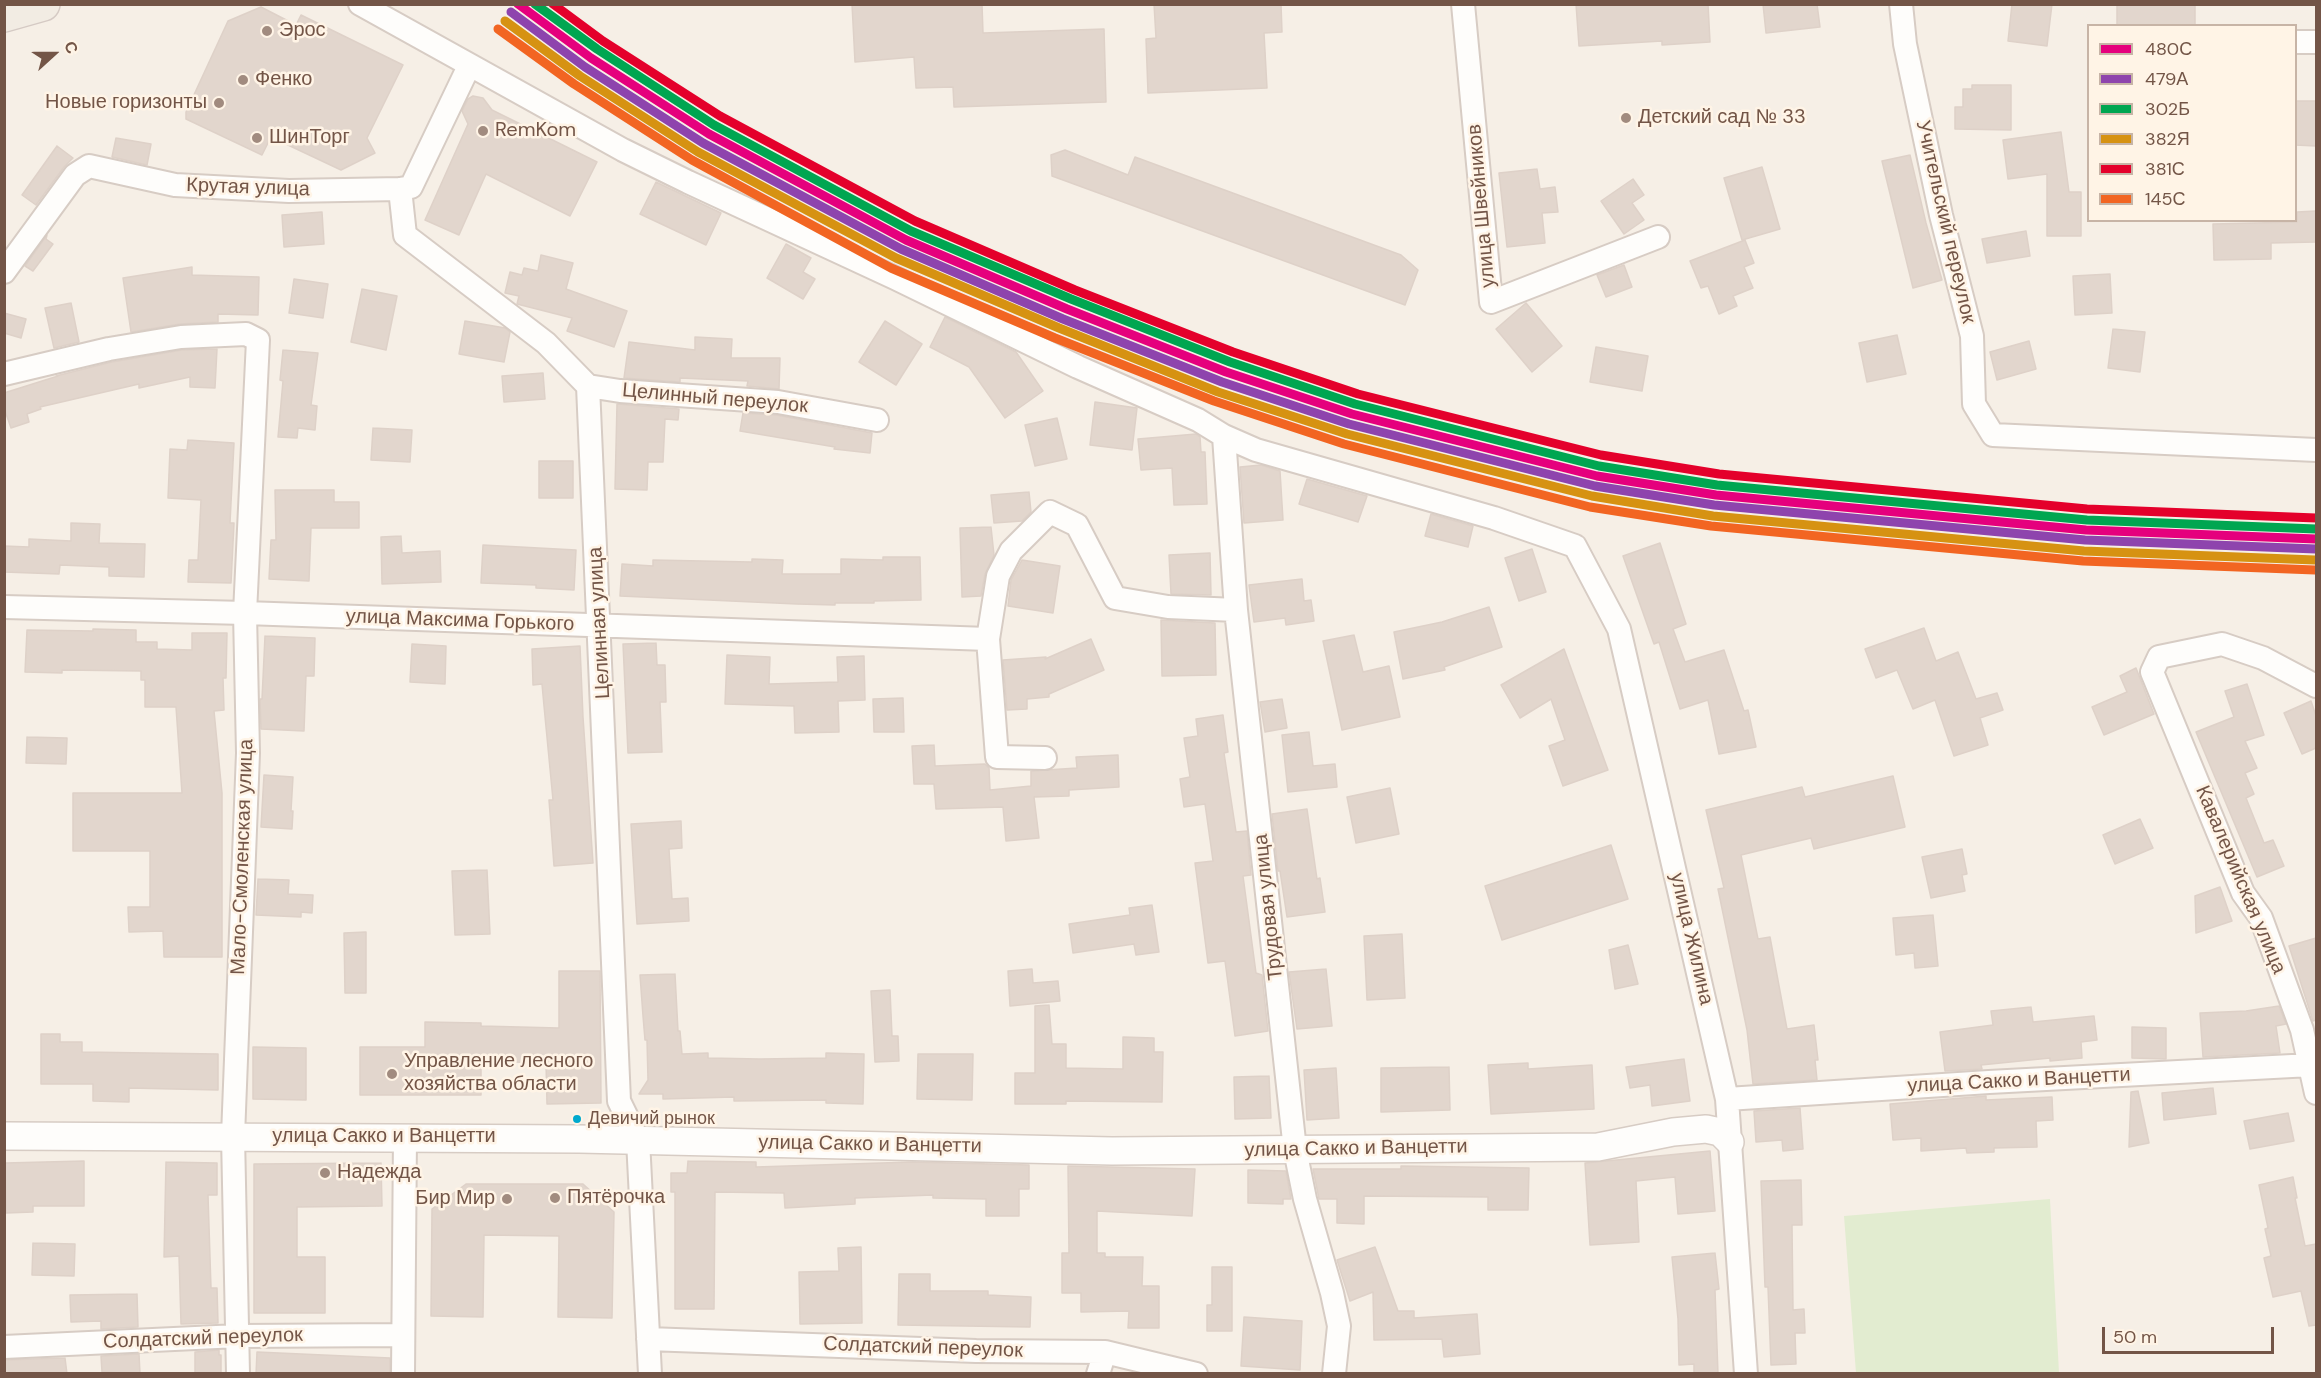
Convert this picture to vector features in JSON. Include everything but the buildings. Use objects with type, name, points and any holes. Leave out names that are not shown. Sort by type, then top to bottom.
[{"type":"main road","points":[[4,15],[43,4]]},
{"type":"street","name":"улица Жилина","points":[[360,4],[469,66],[688,182],[1078,367],[1198,420],[1224,436],[1256,450],[1551,536],[1575,546],[1618,629],[1727,1099],[1746,1374]]},
{"type":"street","name":"улица Швейников","points":[[1463,4],[1491,302],[1658,237]]},
{"type":"street","name":"Учительский переулок","points":[[1901,4],[1905,44],[1936,192],[1972,336],[1974,404],[1994,435],[2316,450]]},
{"type":"street","points":[[2297,42],[2316,42]]},
{"type":"street","points":[[469,66],[411,187],[400,189],[405,235],[546,343],[588,386]]},
{"type":"street","name":"Крутая улица","points":[[4,272],[75,175],[89,166],[175,185],[289,191],[400,189]]},
{"type":"street","name":"Мало-Смоленская улица","points":[[4,374],[109,349],[181,338],[246,334],[258,340],[245,613],[248,753],[233,1136],[238,1374]]},
{"type":"street","name":"Целинный переулок","points":[[588,386],[620,391],[778,402],[877,420]]},
{"type":"street","name":"Целинная улица","points":[[588,386],[619,1101],[638,1140]]},
{"type":"street","name":"Трудовая улица","points":[[1224,436],[1236,610],[1295,1150],[1305,1199],[1339,1326],[1334,1374]]},
{"type":"street","points":[[1046,758],[997,757],[988,639],[998,576],[1011,551],[1050,512],[1077,525],[1115,598],[1168,607],[1236,610]]},
{"type":"street","name":"улица Максима Горького","points":[[4,607],[245,613],[988,639]]},
{"type":"street","name":"Кавалерийская улица","points":[[2316,686],[2263,658],[2222,644],[2159,657],[2152,672],[2243,893],[2261,918],[2302,1030],[2316,1093]]},
{"type":"street","name":"улица Сакко и Ванцетти","points":[[1727,1099],[2311,1065]]},
{"type":"street","name":"улица Сакко и Ванцетти","points":[[4,1136],[638,1140],[1112,1151],[1598,1147],[1673,1132],[1706,1129],[1720,1132],[1730,1142]]},
{"type":"street","points":[[403,1374],[405,1137]]},
{"type":"street","points":[[638,1140],[650,1374]]},
{"type":"street","name":"Солдатский переулок","points":[[4,1347],[238,1336],[402,1335]]},
{"type":"street","name":"Солдатский переулок","points":[[648,1339],[976,1351],[1105,1352],[1196,1374]]},
{"type":"street","points":[[1098,1374],[1105,1352]]},
{"type":"green space","points":[[2050,1199],[2059,1373],[1856,1373],[1844,1216]]},
{"type":"transit line","name":"480С","points":[[518,4],[591,58],[709,134],[906,240],[1067,309],[1226,372],[1352,414],[1597,476],[1716,495],[2086,530],[2316,539]]},
{"type":"transit line","name":"302Б","points":[[535,4],[597,49],[714,125],[911,231],[1071,299],[1230,362],[1355,404],[1599,466],[1717,485],[2087,520],[2316,529]]},
{"type":"transit line","name":"381С","points":[[553,4],[603,41],[720,116],[915,221],[1075,290],[1233,352],[1358,394],[1601,455],[1719,474],[2087,509],[2316,518]]},
{"type":"transit line","name":"479А","points":[[511,12],[585,67],[703,143],[901,249],[1063,319],[1222,382],[1349,424],[1595,486],[1714,505],[2085,540],[2316,549]]},
{"type":"transit line","name":"382Я","points":[[505,21],[580,76],[698,152],[896,258],[1059,328],[1218,392],[1347,434],[1592,496],[1713,516],[2084,551],[2315,560]]},
{"type":"transit line","name":"145С","points":[[498,29],[574,84],[692,160],[891,268],[1055,338],[1214,401],[1344,444],[1590,507],[1711,526],[2083,561],[2315,570]]},
{"type":"place","name":"Эрос","points":[[267,31]]},
{"type":"place","name":"Фенко","points":[[243,80]]},
{"type":"place","name":"Новые горизонты","points":[[219,103]]},
{"type":"place","name":"Детский сад № 33","points":[[1626,118]]},
{"type":"place","name":"RemKom","points":[[483,131]]},
{"type":"place","name":"ШинТорг","points":[[257,138]]},
{"type":"place","name":"Управление лесного хозяйства области","points":[[392,1074]]},
{"type":"place","name":"Девичий рынок","points":[[577,1119]]},
{"type":"place","name":"Надежда","points":[[325,1173]]},
{"type":"place","name":"Пятёрочка","points":[[555,1198]]},
{"type":"place","name":"Бир Мир","points":[[507,1199]]}]
